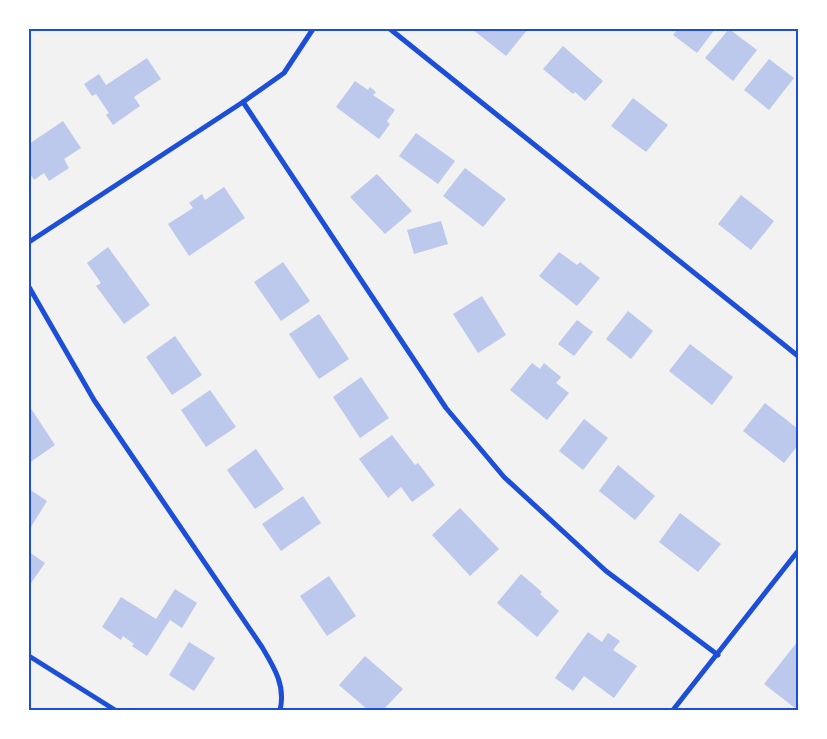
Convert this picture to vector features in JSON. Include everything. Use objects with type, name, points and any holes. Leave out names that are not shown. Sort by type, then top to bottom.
[{"type":"street","points":[[29,242],[243,102],[284,73],[313,29]]},
{"type":"street","points":[[390,29],[798,356]]},
{"type":"street","points":[[243,102],[446,408],[504,476],[606,571],[718,655]]},
{"type":"street","points":[[29,287],[94,400],[262,647],[278,675],[282,692],[280,710]]},
{"type":"street","points":[[673,710],[718,655],[798,550]]},
{"type":"street","points":[[29,656],[114,710]]},
{"type":"building","points":[[472,29],[528,29],[506,56]]},
{"type":"building","points":[[678,29],[715,29],[697,53],[673,35]]},
{"type":"building","points":[[729,29],[757,50],[733,81],[705,58]]},
{"type":"building","points":[[563,46],[603,81],[585,101],[575,92],[573,94],[543,69]]},
{"type":"building","points":[[147,58],[161,79],[134,97],[140,106],[113,125],[106,115],[109,113],[96,94],[92,96],[84,84],[99,74],[106,85]]},
{"type":"building","points":[[769,59],[794,78],[769,110],[744,90]]},
{"type":"building","points":[[355,81],[368,90],[370,87],[376,92],[373,95],[395,110],[387,121],[390,124],[379,139],[336,107]]},
{"type":"building","points":[[633,98],[668,125],[646,152],[611,126]]},
{"type":"building","points":[[63,121],[81,148],[64,159],[69,168],[49,181],[44,173],[34,180],[29,172],[29,144]]},
{"type":"building","points":[[416,133],[455,161],[438,184],[399,156]]},
{"type":"building","points":[[465,168],[506,199],[483,227],[443,196]]},
{"type":"building","points":[[377,174],[412,211],[385,234],[350,197]]},
{"type":"building","points":[[224,187],[245,218],[189,256],[168,224],[193,208],[189,203],[202,194],[205,200]]},
{"type":"building","points":[[741,195],[774,221],[751,250],[718,224]]},
{"type":"building","points":[[441,221],[448,244],[414,254],[407,230]]},
{"type":"building","points":[[108,247],[150,305],[124,324],[96,286],[101,283],[87,263]]},
{"type":"building","points":[[559,252],[577,265],[580,262],[600,278],[577,306],[539,276]]},
{"type":"building","points":[[283,262],[310,301],[281,321],[254,282]]},
{"type":"building","points":[[482,296],[506,335],[478,353],[453,314]]},
{"type":"building","points":[[628,311],[653,331],[631,359],[606,339]]},
{"type":"building","points":[[319,314],[349,359],[319,379],[289,334]]},
{"type":"building","points":[[577,320],[593,332],[574,356],[558,344]]},
{"type":"building","points":[[175,336],[202,375],[172,395],[146,357]]},
{"type":"building","points":[[690,344],[733,377],[712,405],[669,371]]},
{"type":"building","points":[[532,363],[540,369],[544,363],[561,377],[556,383],[569,393],[547,420],[510,390]]},
{"type":"building","points":[[361,377],[389,418],[360,438],[333,397]]},
{"type":"building","points":[[210,390],[236,427],[206,447],[181,410]]},
{"type":"building","points":[[765,403],[798,429],[798,445],[784,463],[743,431]]},
{"type":"building","points":[[29,408],[55,445],[29,463]]},
{"type":"building","points":[[584,419],[608,438],[583,470],[559,451]]},
{"type":"building","points":[[392,435],[415,465],[418,463],[435,485],[412,502],[401,487],[388,498],[359,459]]},
{"type":"building","points":[[256,449],[284,489],[255,509],[227,470]]},
{"type":"building","points":[[618,465],[655,496],[635,520],[599,491]]},
{"type":"building","points":[[29,489],[47,501],[29,530]]},
{"type":"building","points":[[303,496],[321,523],[281,551],[262,524]]},
{"type":"building","points":[[460,508],[499,549],[470,576],[432,535]]},
{"type":"building","points":[[680,513],[721,544],[698,572],[659,542]]},
{"type":"building","points":[[29,552],[45,563],[29,586]]},
{"type":"building","points":[[521,574],[542,592],[540,594],[559,611],[537,637],[497,603]]},
{"type":"building","points":[[329,576],[356,616],[327,636],[300,596]]},
{"type":"building","points":[[175,589],[197,603],[182,628],[170,620],[147,656],[132,646],[134,644],[123,636],[121,640],[102,627],[121,597],[156,619]]},
{"type":"building","points":[[588,632],[602,642],[608,633],[620,641],[613,650],[637,666],[614,698],[584,676],[573,691],[555,678]]},
{"type":"building","points":[[798,641],[798,704],[795,708],[764,684]]},
{"type":"building","points":[[189,642],[215,658],[194,691],[169,675]]},
{"type":"building","points":[[365,656],[403,689],[383,710],[368,710],[339,685]]}]
